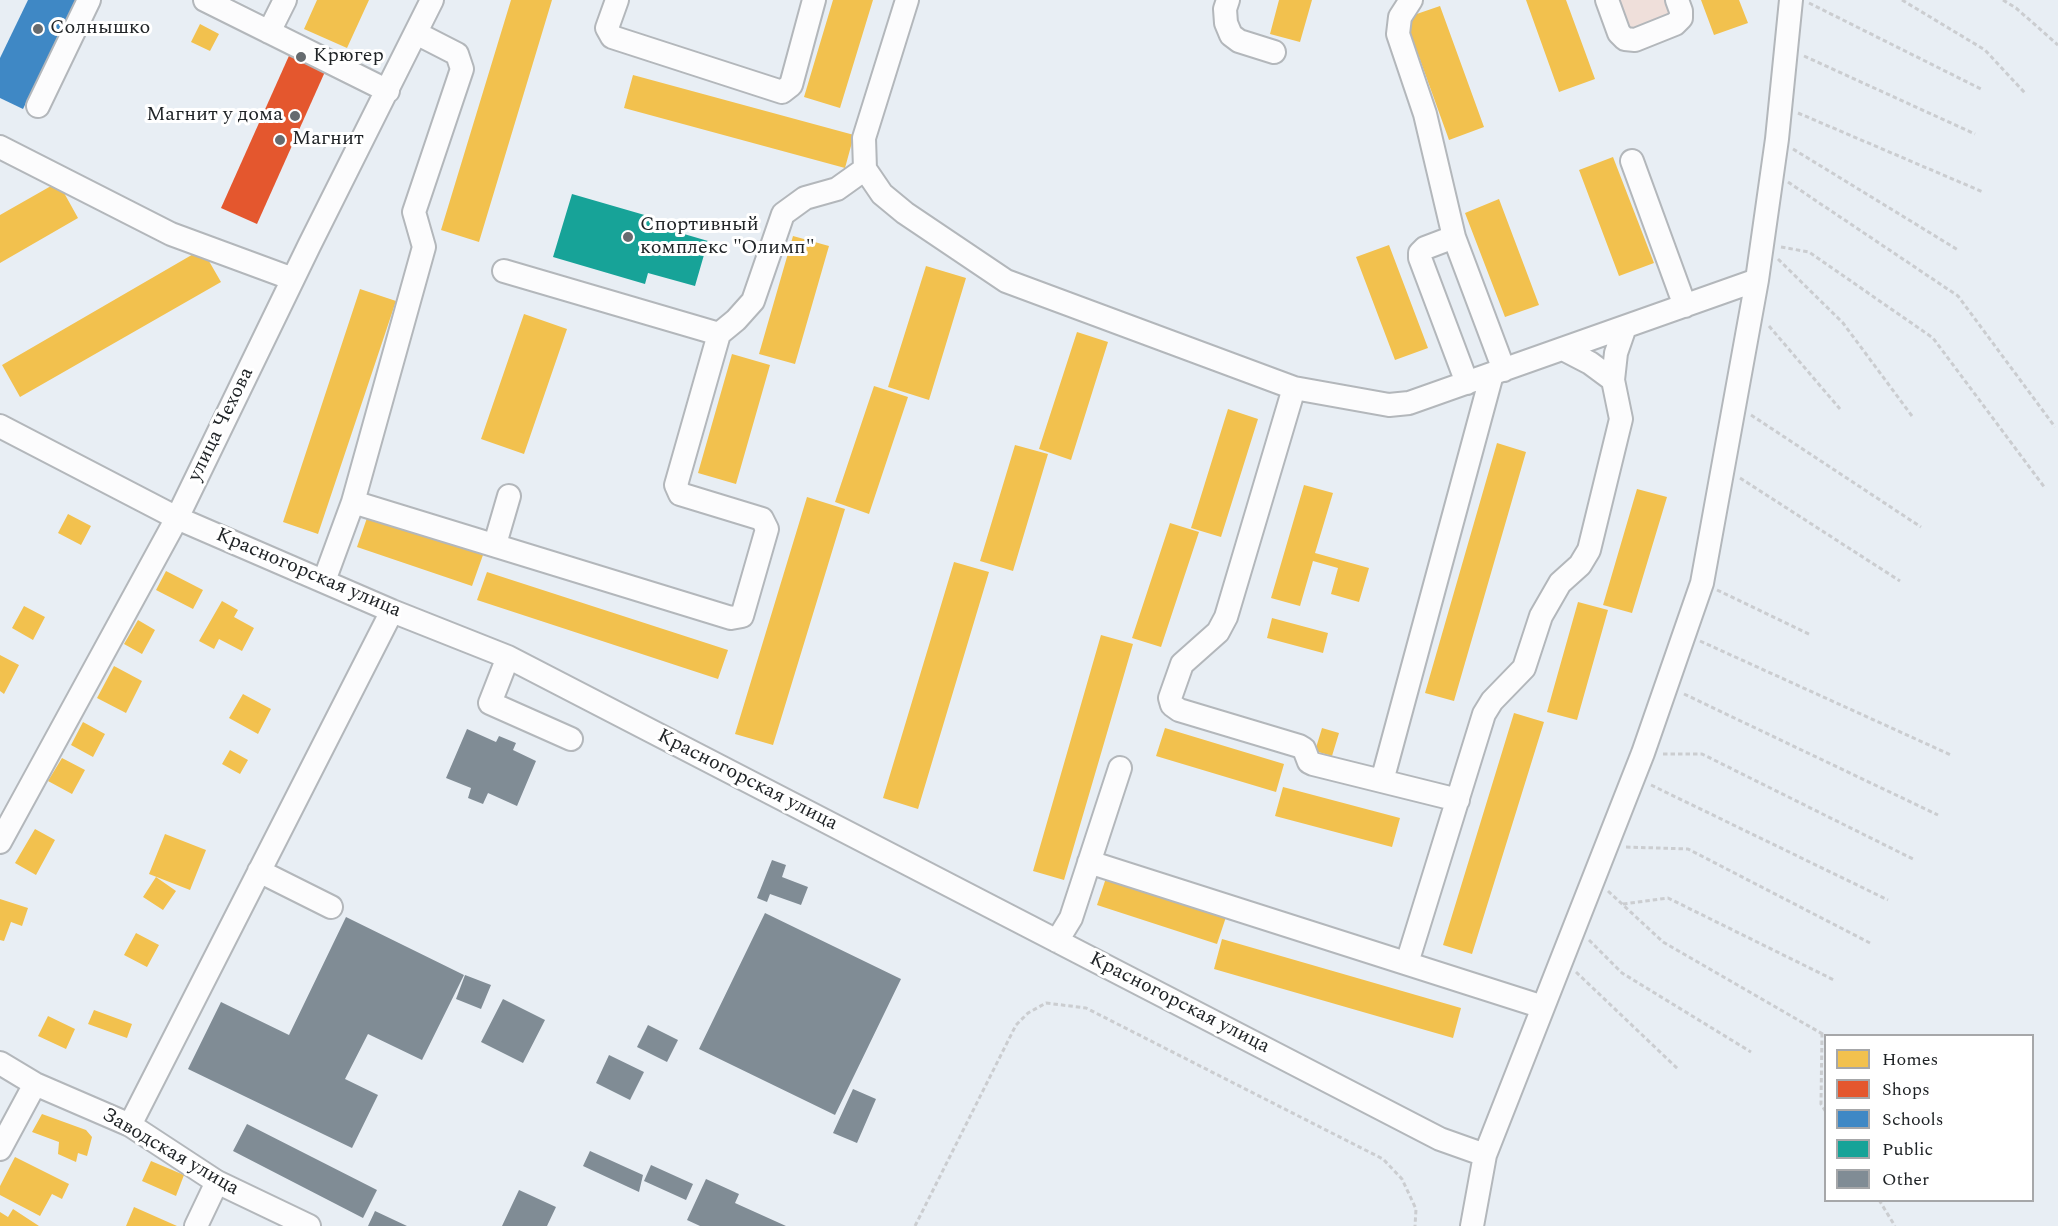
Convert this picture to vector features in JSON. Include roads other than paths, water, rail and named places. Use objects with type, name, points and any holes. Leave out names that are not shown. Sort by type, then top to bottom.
[{"type":"street","points":[[38,106],[89,0]]},
{"type":"street","points":[[205,0],[388,91]]},
{"type":"street","points":[[269,32],[285,0]]},
{"type":"street","name":"улица Чехова","points":[[0,842],[177,518],[432,0]]},
{"type":"street","points":[[616,0],[607,28],[612,37],[782,92],[791,85],[814,0]]},
{"type":"street","points":[[907,0],[864,138],[865,169],[882,194],[905,213],[1006,281],[1294,388],[1389,405],[1409,404],[1757,280]]},
{"type":"street","points":[[1228,0],[1225,9],[1226,23],[1231,34],[1239,41],[1274,52]]},
{"type":"street","points":[[1382,781],[1498,372],[1454,237],[1425,114],[1398,34],[1400,17],[1411,0]]},
{"type":"street","points":[[1607,0],[1619,33],[1625,39],[1635,40],[1675,24],[1680,18],[1681,11],[1677,0]]},
{"type":"street","points":[[1472,1226],[1485,1155],[1634,777],[1702,583],[1757,280],[1776,139],[1791,0]]},
{"type":"street","points":[[324,581],[353,501],[424,247],[414,212],[462,69],[457,54],[416,33]]},
{"type":"street","points":[[0,147],[171,234],[293,279]]},
{"type":"street","points":[[1632,161],[1685,306]]},
{"type":"street","points":[[353,501],[731,618],[742,616],[767,529],[762,519],[680,494],[676,485],[719,334],[753,301],[783,214],[805,198],[837,189],[865,169]]},
{"type":"street","points":[[1454,237],[1425,248],[1420,253],[1420,258],[1467,383]]},
{"type":"street","points":[[504,271],[719,334]]},
{"type":"street","points":[[1407,963],[1487,707],[1524,668],[1541,616],[1560,583],[1580,565],[1589,550],[1621,419],[1613,380],[1616,353],[1625,327]]},
{"type":"street","points":[[1563,349],[1590,363],[1613,380]]},
{"type":"street","points":[[1294,388],[1223,624],[1218,632],[1182,664],[1170,698],[1179,711],[1299,746],[1304,749],[1309,762],[1313,764],[1458,800]]},
{"type":"street","name":"Красногорская улица","points":[[0,426],[177,518],[392,611],[508,657],[1440,1139],[1485,1155]]},
{"type":"street","points":[[495,544],[509,496]]},
{"type":"street","points":[[130,1125],[392,611]]},
{"type":"street","points":[[508,657],[490,703],[571,739]]},
{"type":"street","points":[[1058,941],[1071,918],[1119,768]]},
{"type":"street","points":[[1089,862],[1543,1007]]},
{"type":"street","points":[[259,871],[331,907]]},
{"type":"street","name":"Заводская улица","points":[[0,1063],[35,1084],[130,1125],[217,1182],[309,1226]]},
{"type":"street","points":[[0,1149],[35,1084]]},
{"type":"street","points":[[196,1226],[217,1182]]},
{"type":"place","name":"Солнышко","points":[[38,29]]},
{"type":"place","name":"Крюгер","points":[[301,57]]},
{"type":"place","name":"Магнит у дома","points":[[295,116]]},
{"type":"place","name":"Магнит","points":[[280,140]]},
{"type":"place","name":"Спортивный комплекс \"Олимп\"","points":[[628,237]]}]
